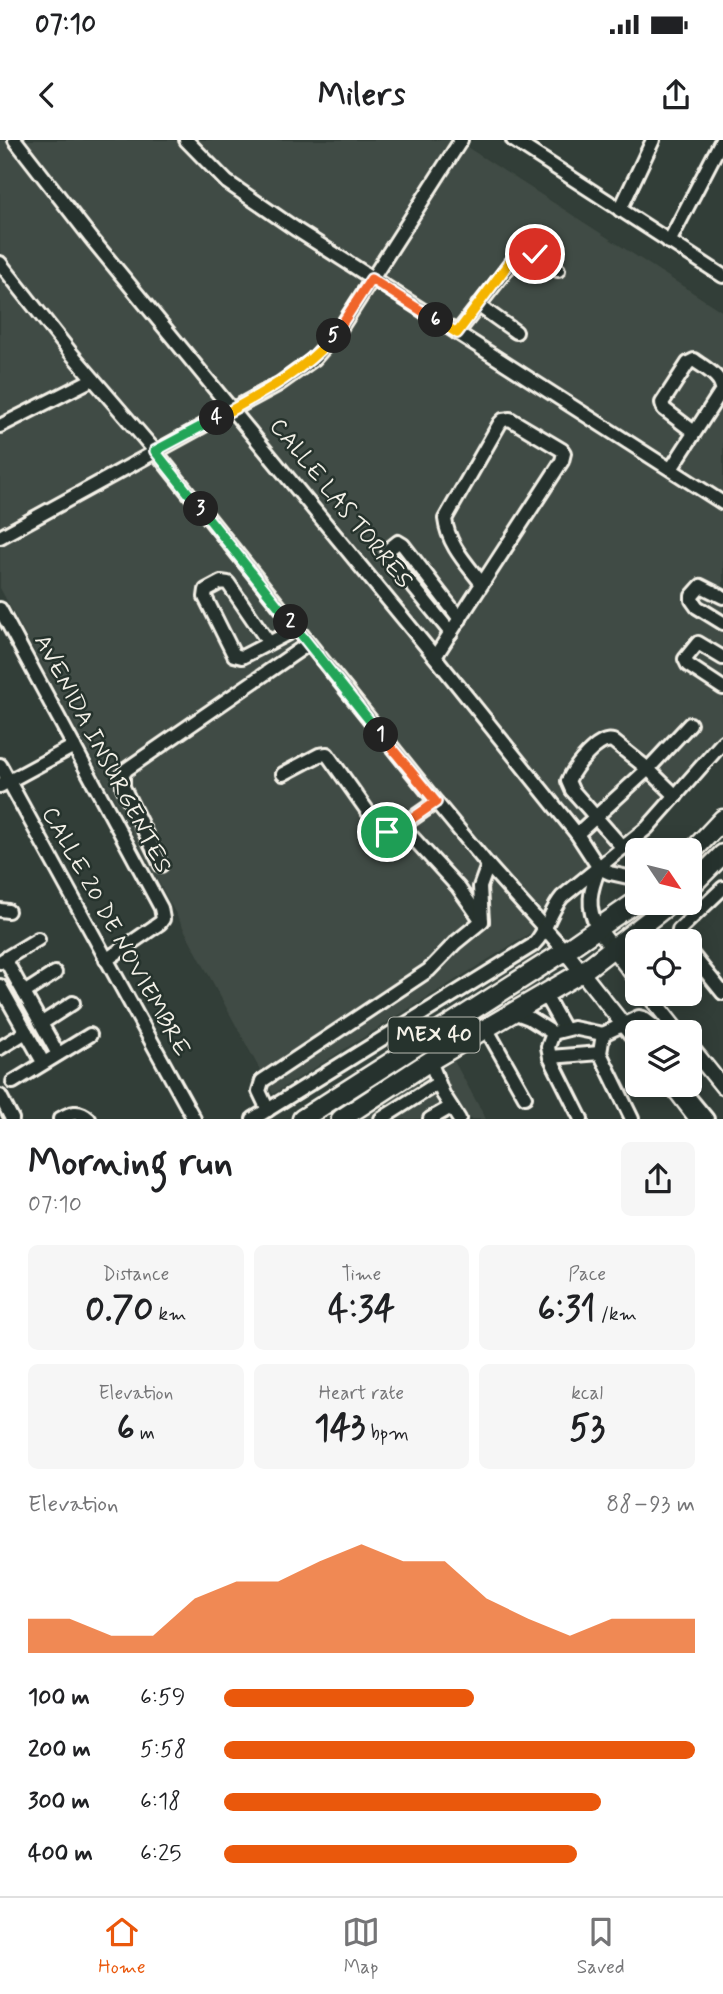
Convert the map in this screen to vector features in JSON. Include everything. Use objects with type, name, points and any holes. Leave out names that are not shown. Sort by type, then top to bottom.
[{"type":"highway","points":[[702,842],[723,819]]},
{"type":"highway","points":[[702,875],[723,854]]},
{"type":"highway","name":"MEX 40","points":[[302,1119],[625,910]]},
{"type":"highway","name":"MEX 40","points":[[341,1119],[430,1061],[613,953],[657,915]]},
{"type":"highway","points":[[565,951],[588,947],[613,953]]},
{"type":"main road","points":[[598,929],[625,967]]},
{"type":"main road","points":[[565,951],[624,1025]]},
{"type":"main road","points":[[549,992],[572,984],[585,987],[599,995]]},
{"type":"main road","points":[[657,1006],[669,1020]]},
{"type":"main road","points":[[702,1062],[723,1087]]},
{"type":"main road","points":[[680,1097],[697,1119]]},
{"type":"street","name":"CALLE LAS TORRES","points":[[15,140],[91,238],[577,834],[599,868]]},
{"type":"street","points":[[186,140],[227,182],[371,279],[723,503]]},
{"type":"street","points":[[0,537],[279,384],[314,359],[340,330],[461,140]]},
{"type":"street","points":[[513,140],[723,275]]},
{"type":"street","points":[[669,242],[722,140]]},
{"type":"street","points":[[620,210],[650,141]]},
{"type":"street","points":[[457,333],[517,255],[526,251],[535,254],[558,270]]},
{"type":"street","points":[[0,263],[155,451],[436,802],[565,951]]},
{"type":"street","points":[[478,305],[516,332]]},
{"type":"street","points":[[671,469],[722,387],[718,379],[694,360],[688,363],[662,404],[664,409],[694,432]]},
{"type":"street","points":[[0,426],[93,379]]},
{"type":"street","points":[[435,657],[564,457],[562,450],[510,419],[503,420],[500,424],[445,519],[446,532],[453,545],[482,584]]},
{"type":"street","points":[[451,633],[390,558],[388,550],[393,544],[398,542],[403,545],[460,619]]},
{"type":"street","points":[[269,643],[228,583],[221,582],[206,590],[205,597],[234,655],[242,657],[269,643],[296,629]]},
{"type":"street","points":[[723,597],[701,586],[692,596],[697,607],[723,623]]},
{"type":"street","name":"AVENIDA INSURGENTES","points":[[0,609],[161,908],[163,919],[155,927],[106,960]]},
{"type":"street","points":[[723,658],[698,643],[685,659],[688,665],[723,688]]},
{"type":"street","points":[[161,864],[123,787],[123,774],[308,644]]},
{"type":"street","points":[[577,834],[648,769],[690,724]]},
{"type":"street","points":[[623,848],[572,790],[568,781],[572,772],[601,741],[613,741],[676,796]]},
{"type":"street","points":[[253,1119],[533,945],[558,901],[647,828],[723,743]]},
{"type":"street","points":[[5,784],[74,746]]},
{"type":"street","points":[[283,774],[319,755],[327,754],[376,823],[387,832],[393,832],[436,802]]},
{"type":"street","name":"CALLE 20 DE NOVIEMBRE","points":[[0,765],[5,784],[194,1119]]},
{"type":"street","points":[[402,826],[452,880],[482,921]]},
{"type":"street","points":[[482,921],[480,887],[488,865]]},
{"type":"street","points":[[599,868],[625,876]]},
{"type":"street","points":[[598,929],[590,908],[599,868]]},
{"type":"street","points":[[686,929],[723,888]]},
{"type":"street","points":[[268,1110],[259,1091],[262,1081],[429,970],[454,943],[482,921]]},
{"type":"street","points":[[38,939],[3,961],[58,1054]]},
{"type":"street","points":[[702,966],[719,985]]},
{"type":"street","points":[[719,985],[723,971]]},
{"type":"street","points":[[24,993],[55,973]]},
{"type":"street","points":[[0,986],[4,1004],[26,1032],[43,1062]]},
{"type":"street","points":[[549,992],[559,1031],[548,1047],[550,1056],[581,1119]]},
{"type":"street","points":[[42,1023],[74,1003]]},
{"type":"street","points":[[513,1012],[559,1031],[603,1034],[624,1025]]},
{"type":"street","points":[[486,1028],[525,1097]]},
{"type":"street","points":[[0,1048],[26,1032]]},
{"type":"street","points":[[603,1034],[600,1053],[632,1119]]},
{"type":"street","points":[[13,1082],[90,1035]]},
{"type":"street","points":[[550,1056],[600,1053]]},
{"type":"street","points":[[430,1061],[438,1083],[459,1119]]},
{"type":"street","points":[[702,1066],[710,1072]]},
{"type":"street","points":[[380,1119],[438,1083]]},
{"type":"street","points":[[0,1096],[12,1119]]},
{"type":"street","points":[[689,1097],[707,1119]]},
{"type":"street","points":[[430,1119],[451,1107]]},
{"type":"street","points":[[60,1119],[77,1112],[83,1113],[89,1119]]},
{"type":"shaded area","points":[[0,140],[456,140],[723,312],[723,746],[701,772],[629,838],[625,838],[625,842],[560,901],[547,930],[535,930],[273,1094],[0,588]]},
{"type":"shaded area","points":[[454,1061],[486,1119],[360,1119]]},
{"type":"route","points":[[387,832],[393,832],[436,802],[155,451],[279,384],[314,359],[340,330],[371,279],[457,333],[509,263],[526,251],[535,254]]}]
